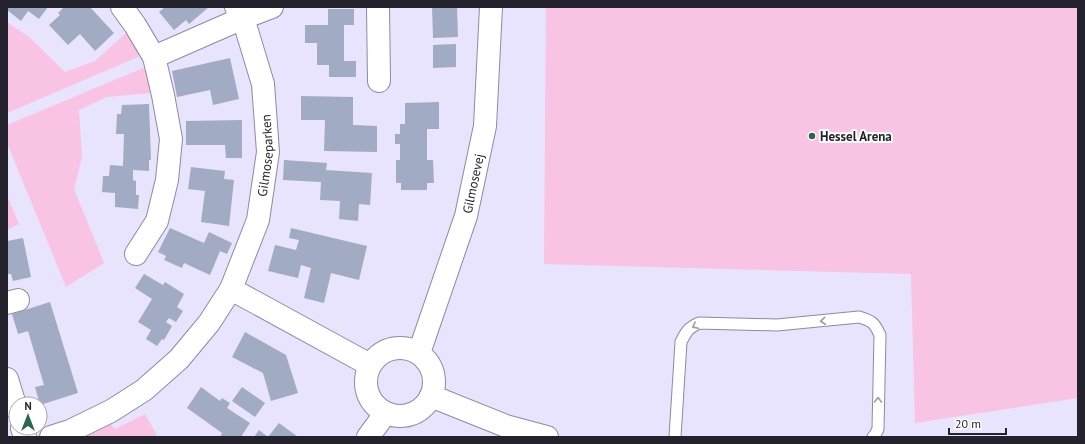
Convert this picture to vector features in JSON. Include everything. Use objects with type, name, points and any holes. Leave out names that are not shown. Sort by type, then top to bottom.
[{"type":"street","points":[[122,7],[135,25],[154,57],[164,95],[171,139],[167,180],[157,221],[136,254]]},
{"type":"street","points":[[154,57],[239,13],[272,7]]},
{"type":"street","points":[[378,7],[378,81]]},
{"type":"street","name":"Gilmosevej","points":[[419,353],[470,201],[485,126],[492,7]]},
{"type":"street","name":"Gilmoseparken","points":[[51,437],[70,431],[111,411],[144,390],[179,359],[209,323],[231,289],[258,220],[268,152],[263,84],[239,13]]},
{"type":"street","points":[[231,289],[370,365]]},
{"type":"street","points":[[397,348],[408,349],[419,353],[431,368],[434,377],[434,387],[431,396],[420,410],[412,415],[403,417],[385,414],[370,401],[366,392],[366,374],[370,365],[377,356],[386,350],[397,348]]},
{"type":"street","points":[[7,379],[12,396]]},
{"type":"street","points":[[431,396],[504,432],[547,437]]},
{"type":"street","points":[[368,437],[385,414]]},
{"type":"lane","points":[[675,437],[681,342],[687,331],[692,326],[698,323],[777,325],[859,317],[870,320],[876,326],[880,335],[878,429],[873,437]]},
{"type":"shaded area","name":"Hessel Arena","points":[[546,7],[1078,7],[1078,398],[915,423],[911,274],[544,264]]},
{"type":"shaded area","points":[[7,22],[29,37],[65,72],[95,61],[126,33],[139,52],[138,57],[7,113]]},
{"type":"shaded area","points":[[143,68],[145,69],[151,93],[107,97],[79,110],[82,157],[74,189],[104,263],[66,287],[7,143],[7,125]]},
{"type":"shaded area","points":[[7,195],[19,224],[7,230]]},
{"type":"shaded area","points":[[145,414],[158,437],[84,437],[110,423],[115,429]]},
{"type":"building","points":[[7,7],[48,7],[39,19],[28,11],[21,21],[7,10]]},
{"type":"building","points":[[64,7],[90,7],[114,33],[95,51],[80,34],[68,45],[49,25],[60,15],[58,13]]},
{"type":"building","points":[[165,7],[209,7],[189,24],[186,20],[174,30],[159,12]]},
{"type":"building","points":[[432,7],[457,7],[458,37],[433,38]]},
{"type":"building","points":[[328,9],[354,9],[354,25],[344,25],[344,61],[356,61],[356,77],[329,77],[329,65],[317,65],[317,43],[305,43],[305,25],[328,25]]},
{"type":"building","points":[[456,44],[456,67],[433,68],[433,45]]},
{"type":"building","points":[[230,58],[239,99],[213,105],[210,90],[177,97],[172,71]]},
{"type":"building","points":[[301,96],[353,97],[353,125],[377,126],[377,152],[324,151],[325,120],[301,120]]},
{"type":"building","points":[[439,102],[439,129],[427,129],[427,160],[433,160],[434,183],[427,183],[427,190],[401,190],[401,183],[396,183],[396,160],[400,160],[400,144],[395,144],[395,134],[400,134],[400,124],[405,124],[405,103]]},
{"type":"building","points":[[149,104],[151,160],[149,160],[149,171],[133,170],[133,180],[136,181],[136,195],[139,195],[138,209],[115,207],[115,193],[102,192],[103,176],[109,176],[110,165],[123,166],[124,134],[116,134],[117,114],[121,114],[122,105]]},
{"type":"building","points":[[242,120],[242,158],[226,158],[225,145],[186,145],[186,121]]},
{"type":"building","points":[[284,160],[327,163],[326,170],[372,173],[370,205],[359,204],[358,221],[339,219],[340,201],[320,200],[321,182],[283,180]]},
{"type":"building","points":[[191,167],[225,171],[224,179],[234,180],[229,226],[201,222],[205,191],[188,189]]},
{"type":"building","points":[[170,228],[204,243],[209,232],[232,243],[227,254],[220,251],[210,275],[184,263],[182,268],[164,260],[166,256],[158,252]]},
{"type":"building","points":[[291,228],[367,246],[359,280],[331,273],[324,303],[304,298],[311,268],[301,265],[298,278],[268,271],[275,245],[296,250],[299,240],[289,238]]},
{"type":"building","points":[[23,238],[31,277],[13,281],[11,274],[7,274],[7,241]]},
{"type":"building","points":[[144,274],[163,285],[165,282],[184,294],[177,307],[183,311],[176,322],[169,318],[166,322],[172,326],[164,340],[162,339],[157,346],[146,339],[151,330],[138,322],[152,299],[135,288]]},
{"type":"building","points":[[50,302],[78,393],[48,402],[48,396],[38,396],[35,387],[44,385],[28,331],[18,334],[12,314]]},
{"type":"building","points":[[245,332],[286,355],[298,393],[271,401],[263,373],[232,357]]},
{"type":"building","points":[[201,387],[220,401],[222,398],[230,403],[227,408],[250,423],[241,437],[220,437],[222,433],[187,408]]},
{"type":"building","points":[[242,387],[265,403],[255,417],[232,401]]},
{"type":"building","points":[[279,423],[298,437],[268,437]]},
{"type":"building","points":[[259,430],[268,437],[254,437]]},
{"type":"place","name":"Hessel Arena","points":[[812,136]]}]
